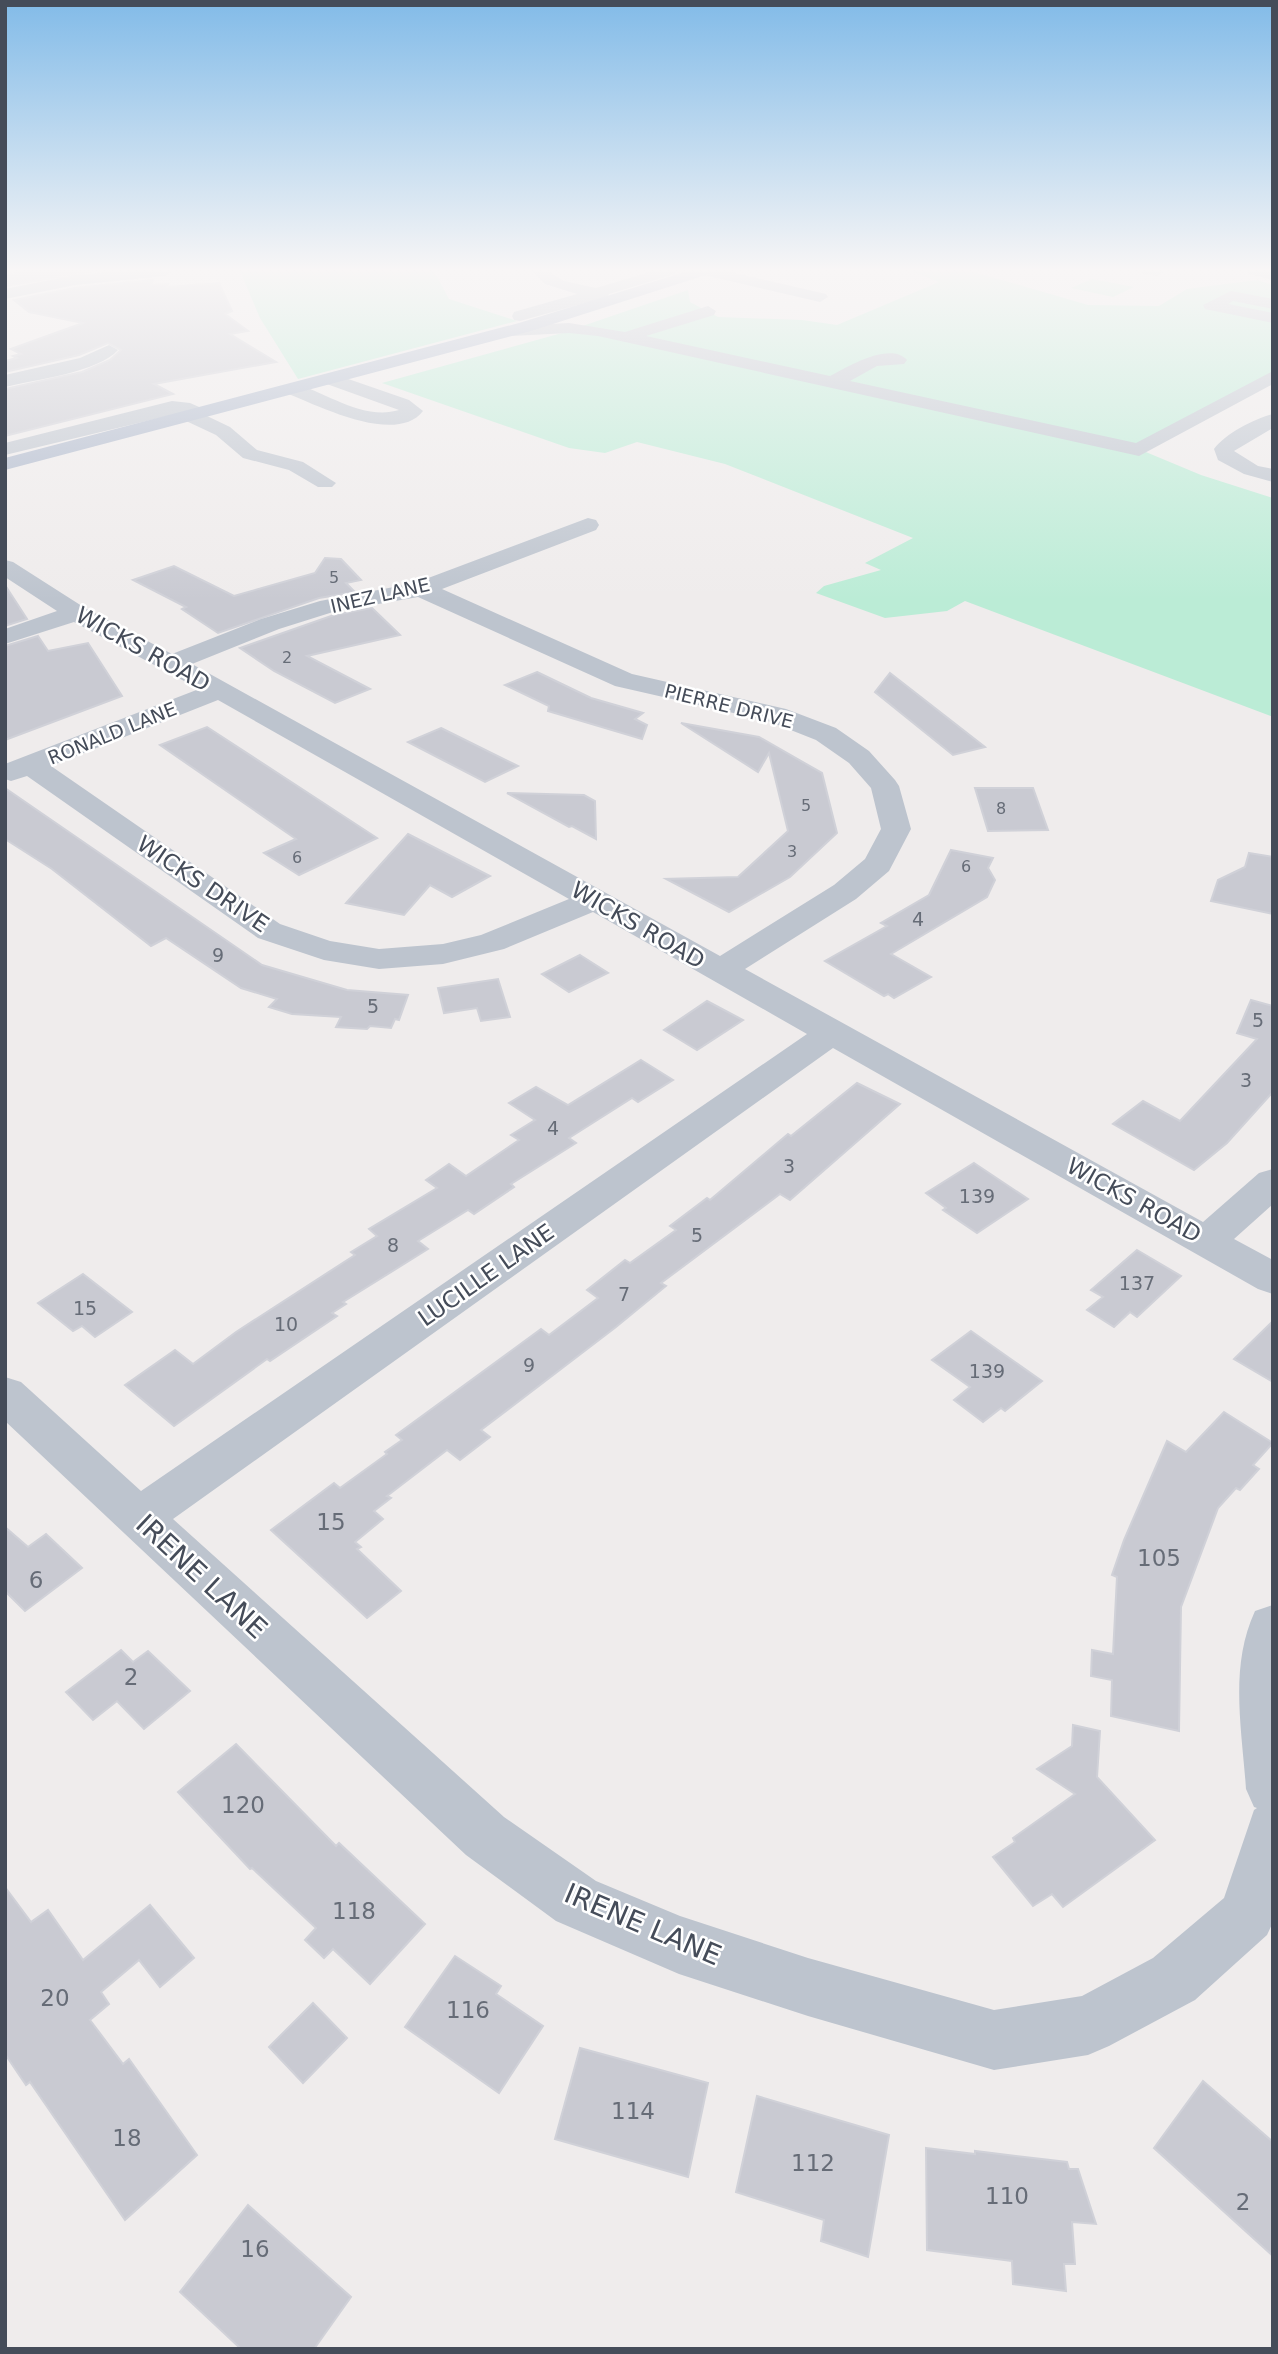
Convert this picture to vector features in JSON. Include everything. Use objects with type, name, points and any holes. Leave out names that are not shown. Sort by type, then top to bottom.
[{"type":"main road","points":[[5,464],[324,381]]},
{"type":"street","points":[[293,389],[373,419],[390,420],[413,411],[402,404],[336,381]]},
{"type":"street","points":[[822,381],[917,401],[934,397],[960,401],[967,406],[964,412],[1139,450],[1259,381]]},
{"type":"street","points":[[832,383],[836,381]]},
{"type":"street","points":[[5,449],[172,407],[183,407],[223,431],[250,454],[296,466],[325,483]]},
{"type":"street","points":[[1273,420],[1240,437],[1224,449],[1225,456],[1237,463],[1273,476]]},
{"type":"street","name":"INEZ LANE","points":[[171,663],[270,624],[330,606],[421,589],[588,525]]},
{"type":"street","name":"WICKS ROAD","points":[[5,567],[76,612],[1273,1279]]},
{"type":"street","name":"PIERRE DRIVE","points":[[421,589],[624,680],[776,715],[827,734],[859,757],[885,786],[896,829],[878,864],[845,892],[719,971]]},
{"type":"street","points":[[5,637],[76,612]]},
{"type":"street","name":"RONALD LANE","points":[[18,770],[218,691]]},
{"type":"street","name":"WICKS DRIVE","points":[[18,770],[269,931],[324,950],[379,959],[443,954],[492,942],[595,900]]},
{"type":"street","name":"LUCILLE LANE","points":[[138,1518],[833,1032]]},
{"type":"street","points":[[1206,1241],[1273,1182]]},
{"type":"street","name":"IRENE LANE","points":[[5,1394],[485,1836],[576,1901],[679,1945],[808,1987],[994,2040],[1088,2025],[1174,1979],[1260,1924],[1273,1828]]},
{"type":"street","points":[[1273,1626],[1263,1671],[1273,1789]]},
{"type":"green space","points":[[390,381],[1273,381],[1273,385],[1262,386],[1141,450],[1201,475],[1273,498],[1273,717],[965,601],[947,611],[885,618],[816,593],[824,586],[881,570],[865,563],[913,538],[725,464],[637,442],[605,453],[569,448],[382,383]]},
{"type":"building","points":[[42,381],[171,381],[154,384],[173,394],[5,436],[5,389]]},
{"type":"building","points":[[325,558],[341,559],[361,580],[346,583],[355,592],[319,598],[218,633],[182,609],[186,607],[133,580],[174,566],[234,596],[315,573]]},
{"type":"building","points":[[5,585],[27,619],[5,626]]},
{"type":"building","points":[[372,608],[400,635],[307,656],[370,689],[335,703],[274,671],[240,648],[334,615]]},
{"type":"building","points":[[38,636],[48,651],[88,643],[122,696],[5,740],[5,646]]},
{"type":"building","points":[[537,672],[591,698],[643,713],[635,719],[647,725],[642,739],[548,711],[549,706],[505,685]]},
{"type":"building","points":[[890,673],[985,747],[953,755],[875,692]]},
{"type":"building","points":[[681,723],[759,737],[822,773],[837,833],[790,877],[729,912],[666,879],[738,877],[788,831],[769,753],[758,772]]},
{"type":"building","points":[[207,727],[377,838],[299,875],[264,853],[296,839],[160,745]]},
{"type":"building","points":[[441,728],[518,766],[485,782],[408,742]]},
{"type":"building","points":[[5,788],[262,965],[347,990],[408,995],[399,1020],[395,1019],[391,1028],[370,1026],[367,1029],[336,1027],[341,1017],[292,1014],[269,1007],[277,999],[241,988],[166,938],[151,946],[52,869],[5,839]]},
{"type":"building","points":[[975,788],[1033,788],[1048,830],[988,831]]},
{"type":"building","points":[[507,793],[584,795],[595,801],[596,839],[572,826],[569,827]]},
{"type":"building","points":[[408,834],[490,876],[452,897],[430,885],[404,915],[346,903]]},
{"type":"building","points":[[951,850],[993,858],[988,868],[995,880],[987,897],[891,954],[931,977],[894,998],[888,994],[884,996],[825,961],[887,926],[881,923],[929,895]]},
{"type":"building","points":[[1249,853],[1273,857],[1273,914],[1211,901],[1218,880],[1245,867]]},
{"type":"building","points":[[580,955],[608,973],[569,992],[542,974]]},
{"type":"building","points":[[498,979],[510,1017],[481,1021],[477,1008],[444,1013],[438,988]]},
{"type":"building","points":[[1251,1000],[1273,1006],[1273,1092],[1227,1143],[1194,1170],[1113,1124],[1143,1101],[1180,1121],[1257,1039],[1237,1033]]},
{"type":"building","points":[[707,1001],[743,1020],[697,1050],[664,1030]]},
{"type":"building","points":[[641,1060],[673,1080],[638,1102],[632,1098],[569,1138],[576,1143],[511,1184],[514,1187],[474,1214],[468,1210],[418,1241],[428,1249],[343,1302],[346,1304],[332,1313],[337,1316],[270,1361],[267,1359],[174,1426],[125,1385],[175,1350],[193,1364],[236,1332],[355,1255],[351,1252],[377,1236],[369,1229],[437,1188],[426,1180],[449,1164],[466,1176],[519,1140],[511,1135],[535,1120],[509,1103],[536,1087],[568,1105]]},
{"type":"building","points":[[857,1083],[900,1104],[790,1200],[780,1194],[661,1283],[666,1286],[481,1430],[490,1437],[460,1460],[447,1450],[387,1496],[391,1498],[374,1511],[383,1519],[355,1542],[361,1547],[357,1549],[401,1591],[367,1618],[271,1530],[334,1483],[340,1488],[387,1454],[385,1452],[402,1440],[396,1435],[541,1329],[549,1335],[598,1298],[587,1290],[625,1260],[630,1263],[676,1230],[670,1226],[707,1198],[710,1200],[788,1134],[791,1136]]},
{"type":"building","points":[[974,1163],[1028,1199],[977,1233],[943,1210],[946,1208],[926,1193]]},
{"type":"building","points":[[1137,1250],[1181,1276],[1137,1317],[1130,1312],[1114,1327],[1087,1310],[1103,1297],[1091,1290]]},
{"type":"building","points":[[83,1274],[132,1312],[95,1337],[82,1326],[73,1331],[38,1303]]},
{"type":"building","points":[[1273,1321],[1273,1382],[1234,1359]]},
{"type":"building","points":[[971,1331],[1042,1381],[1005,1411],[1001,1408],[983,1422],[954,1400],[970,1387],[932,1360]]},
{"type":"building","points":[[1224,1412],[1273,1443],[1253,1465],[1259,1469],[1240,1490],[1236,1488],[1218,1508],[1181,1607],[1179,1731],[1111,1716],[1112,1680],[1091,1676],[1092,1650],[1113,1654],[1117,1577],[1112,1575],[1124,1540],[1167,1441],[1186,1452]]},
{"type":"building","points":[[5,1527],[28,1547],[46,1534],[82,1568],[25,1611],[5,1591]]},
{"type":"building","points":[[121,1650],[133,1662],[148,1651],[190,1691],[144,1729],[117,1701],[93,1720],[66,1692]]},
{"type":"building","points":[[1073,1725],[1100,1731],[1097,1777],[1155,1840],[1063,1907],[1052,1894],[1033,1906],[993,1857],[1015,1842],[1013,1838],[1075,1794],[1037,1769],[1072,1746]]},
{"type":"building","points":[[236,1744],[336,1846],[339,1843],[425,1924],[370,1984],[333,1949],[324,1958],[305,1940],[316,1928],[250,1869],[178,1792]]},
{"type":"building","points":[[5,1887],[31,1922],[48,1910],[83,1960],[150,1905],[194,1958],[160,1987],[139,1960],[101,1992],[109,2004],[90,2020],[123,2064],[129,2059],[197,2155],[125,2220],[30,2082],[26,2085],[5,2054]]},
{"type":"building","points":[[455,1956],[501,1986],[496,1994],[543,2026],[499,2093],[405,2027]]},
{"type":"building","points":[[313,2003],[347,2038],[303,2083],[269,2047]]},
{"type":"building","points":[[580,2048],[708,2083],[688,2177],[555,2139]]},
{"type":"building","points":[[1203,2081],[1273,2142],[1273,2256],[1154,2148]]},
{"type":"building","points":[[757,2096],[889,2135],[868,2257],[821,2241],[824,2220],[736,2192]]},
{"type":"building","points":[[926,2148],[1067,2162],[1069,2169],[1078,2169],[1096,2224],[1072,2222],[1075,2264],[1064,2264],[1066,2291],[1013,2284],[1012,2261],[927,2250]]},
{"type":"building","points":[[248,2205],[351,2297],[314,2349],[241,2349],[180,2292]]}]
